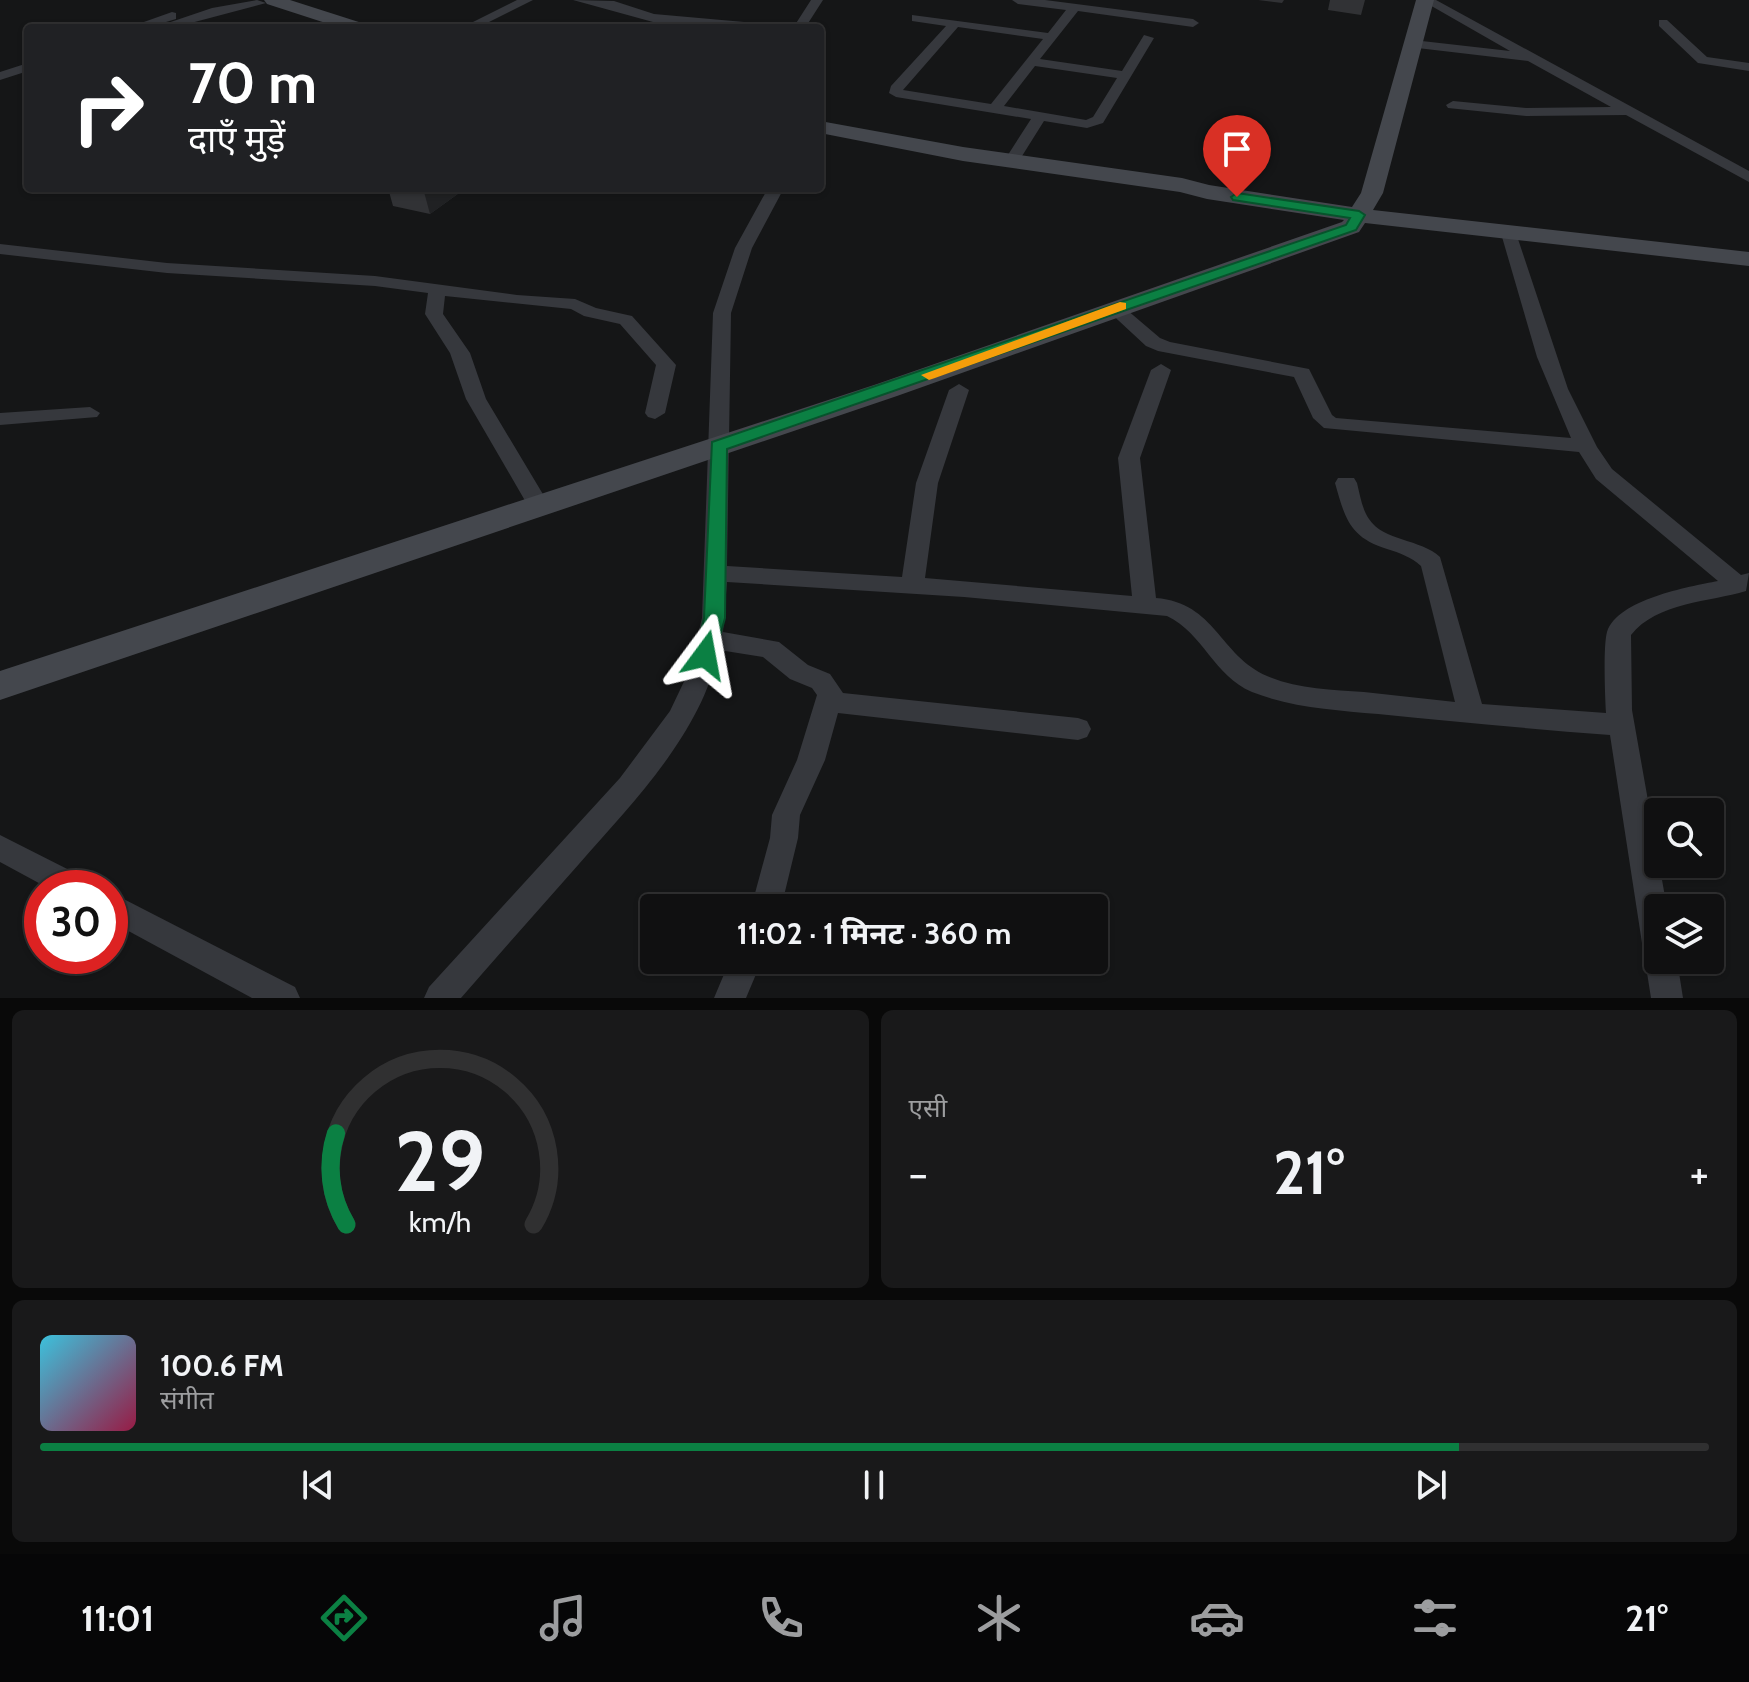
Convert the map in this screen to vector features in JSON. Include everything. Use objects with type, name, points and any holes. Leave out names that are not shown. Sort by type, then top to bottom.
[{"type":"main road","points":[[0,686],[719,446],[1351,227],[1372,193],[1426,0]]},
{"type":"main road","points":[[258,1],[323,24]]},
{"type":"main road","points":[[258,1],[344,24]]},
{"type":"main road","points":[[824,128],[1012,161],[1182,185],[1207,192],[1359,215],[1749,259]]},
{"type":"main road","points":[[824,136],[991,166],[1177,193],[1207,192]]},
{"type":"street","points":[[145,24],[218,0]]},
{"type":"street","points":[[476,24],[527,0]]},
{"type":"street","points":[[579,0],[614,5],[653,18],[721,24]]},
{"type":"street","points":[[802,24],[817,0]]},
{"type":"street","points":[[1018,0],[1193,23]]},
{"type":"street","points":[[1426,0],[1749,177]]},
{"type":"street","points":[[172,24],[258,1]]},
{"type":"street","points":[[995,108],[1074,8]]},
{"type":"street","points":[[916,18],[1052,37]]},
{"type":"street","points":[[1663,23],[1703,60],[1749,67]]},
{"type":"street","points":[[954,24],[895,91],[1094,123],[1148,38]]},
{"type":"street","points":[[1413,44],[1534,58]]},
{"type":"street","points":[[0,69],[24,61]]},
{"type":"street","points":[[1033,62],[1125,75]]},
{"type":"street","points":[[0,76],[24,68]]},
{"type":"street","points":[[1453,105],[1526,112],[1626,111]]},
{"type":"street","points":[[1012,161],[1040,116]]},
{"type":"street","points":[[440,998],[630,786],[680,717],[702,671],[714,618],[722,313],[731,278],[748,238],[774,192]]},
{"type":"street","points":[[1508,230],[1556,380],[1583,446],[1604,474],[1744,583]]},
{"type":"street","points":[[0,249],[167,268],[438,288],[517,300],[575,304],[590,312],[626,320],[649,347],[660,354],[666,365],[655,413]]},
{"type":"street","points":[[438,288],[434,314],[460,353],[476,399],[539,506]]},
{"type":"street","points":[[1114,308],[1153,342],[1165,347],[1302,373],[1323,418],[1331,424],[1583,446]]},
{"type":"street","points":[[1145,607],[1129,458],[1161,370]]},
{"type":"street","points":[[912,586],[927,483],[959,390]]},
{"type":"street","points":[[0,419],[90,413]]},
{"type":"street","points":[[1346,483],[1358,521],[1368,532],[1417,549],[1432,563],[1472,715]]},
{"type":"street","points":[[715,573],[912,586],[1184,613],[1202,628],[1228,666],[1263,686],[1303,696],[1472,715],[1622,725]]},
{"type":"street","points":[[1650,894],[1622,725],[1619,633],[1624,622],[1650,608],[1744,583]]},
{"type":"street","points":[[709,639],[777,652],[799,672],[821,681],[830,694],[811,760],[786,815],[769,894]]},
{"type":"street","points":[[829,702],[1078,729]]},
{"type":"street","points":[[0,848],[42,870]]},
{"type":"street","points":[[128,916],[284,998]]},
{"type":"street","points":[[730,998],[740,974]]},
{"type":"street","points":[[1663,974],[1667,998]]},
{"type":"slow traffic","points":[[929,375],[1120,306]]},
{"type":"route","points":[[705,655],[714,618],[719,446],[1351,227],[1359,215],[1237,197]]}]
